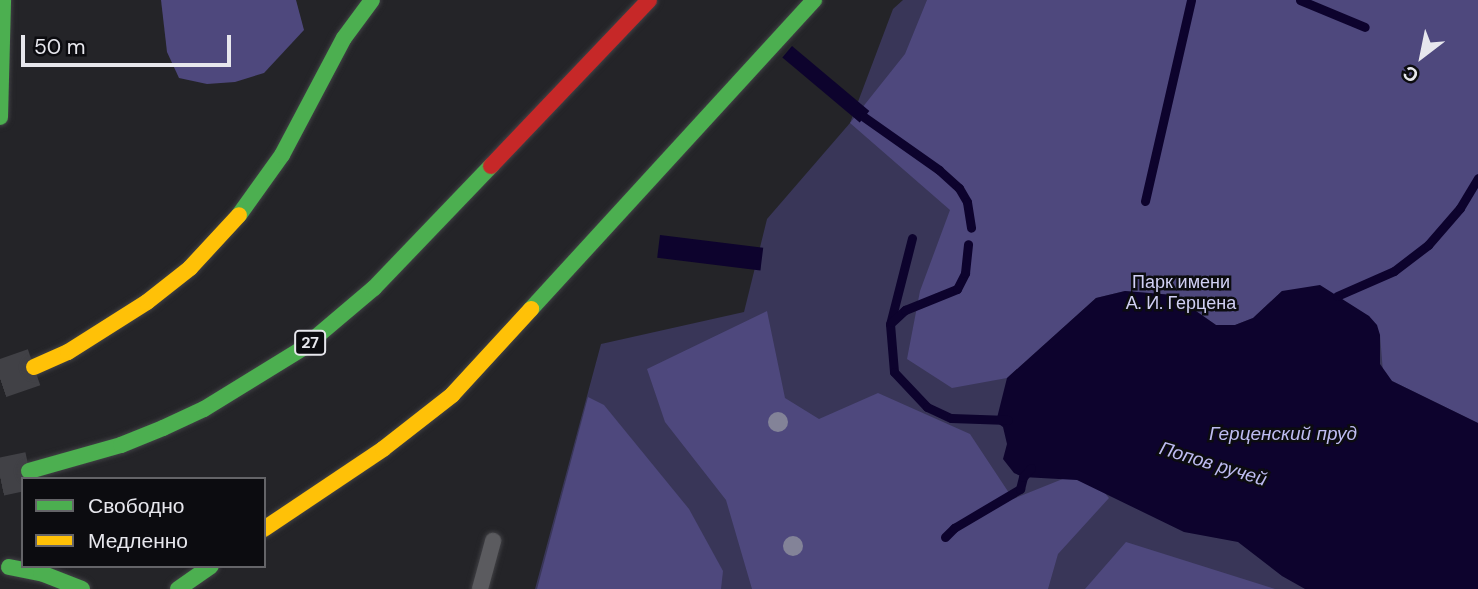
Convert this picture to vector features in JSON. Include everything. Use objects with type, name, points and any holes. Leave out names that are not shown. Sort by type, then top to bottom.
[{"type":"main road","points":[[0,117],[3,0]]},
{"type":"main road","points":[[34,367],[68,352],[146,302],[190,268],[229,229],[282,155],[344,38],[372,0]]},
{"type":"main road","name":"27","points":[[29,471],[121,445],[163,428],[204,409],[303,348],[374,288],[649,0]]},
{"type":"main road","points":[[266,527],[383,449],[452,395],[814,0]]},
{"type":"main road","points":[[9,567],[41,573],[82,589]]},
{"type":"main road","points":[[178,589],[208,568]]},
{"type":"lane","points":[[480,589],[493,541]]},
{"type":"green space","points":[[161,0],[296,0],[304,30],[264,73],[235,82],[207,84],[179,78],[167,52]]},
{"type":"green space","name":"Парк имени А. И. Герцена","points":[[903,0],[1478,0],[1478,589],[535,589],[601,344],[744,312],[767,219],[850,123],[893,9]]},
{"type":"green space","points":[[927,0],[1478,0],[1478,423],[1392,381],[1383,372],[1380,335],[1369,316],[1282,291],[1253,318],[1235,325],[1216,325],[1173,295],[1125,291],[1096,298],[1007,378],[952,388],[907,359],[920,291],[950,210],[850,123],[905,54]]},
{"type":"green space","points":[[767,311],[785,398],[819,419],[878,393],[970,434],[1013,499],[1085,470],[1109,498],[1058,554],[1048,589],[752,589],[726,500],[665,422],[647,369]]},
{"type":"green space","points":[[588,397],[604,405],[689,509],[723,571],[721,589],[537,589]]},
{"type":"green space","points":[[1126,542],[1275,589],[1085,589]]},
{"type":"water","points":[[792,46],[869,111],[860,122],[782,57]]},
{"type":"water","points":[[660,235],[763,248],[760,271],[657,258]]},
{"type":"water","name":"Герценский пруд","points":[[1320,285],[1369,316],[1377,325],[1380,335],[1380,364],[1392,381],[1478,423],[1478,589],[1305,589],[1282,576],[1238,542],[1184,532],[1077,480],[1023,477],[1014,473],[1003,459],[1007,444],[1003,427],[996,422],[1007,378],[1096,298],[1125,291],[1173,295],[1216,325],[1235,325],[1253,318],[1282,291]]},
{"type":"waterway","points":[[1145,201],[1191,0]]},
{"type":"waterway","points":[[1300,0],[1365,27]]},
{"type":"waterway","points":[[864,117],[939,170],[959,188],[967,202],[971,228]]},
{"type":"waterway","points":[[1337,296],[1394,271],[1428,245],[1460,208],[1478,178]]},
{"type":"waterway","name":"Попов ручей","points":[[912,238],[890,324],[894,372],[927,407],[951,418],[1008,420]]},
{"type":"waterway","points":[[892,322],[905,310],[957,289],[965,273],[968,244]]},
{"type":"waterway","points":[[945,537],[954,528],[1020,489],[1023,477],[1031,468]]},
{"type":"tunnel","points":[[0,379],[34,367]]},
{"type":"tunnel","points":[[0,477],[29,471]]},
{"type":"traffic: fast","points":[[0,117],[3,0]]},
{"type":"traffic: fast","points":[[239,215],[282,155],[344,38],[372,0]]},
{"type":"traffic: fast","points":[[531,309],[814,0]]},
{"type":"traffic: fast","points":[[29,471],[121,445],[163,428],[204,409],[303,348],[374,288],[491,166]]},
{"type":"traffic: fast","points":[[9,567],[41,573],[82,589]]},
{"type":"traffic: fast","points":[[178,589],[208,568]]},
{"type":"traffic: slow","points":[[34,367],[68,352],[147,302],[190,268],[239,215]]},
{"type":"traffic: slow","points":[[266,528],[383,449],[452,395],[531,309]]},
{"type":"traffic: jam","points":[[491,166],[649,0]]}]
